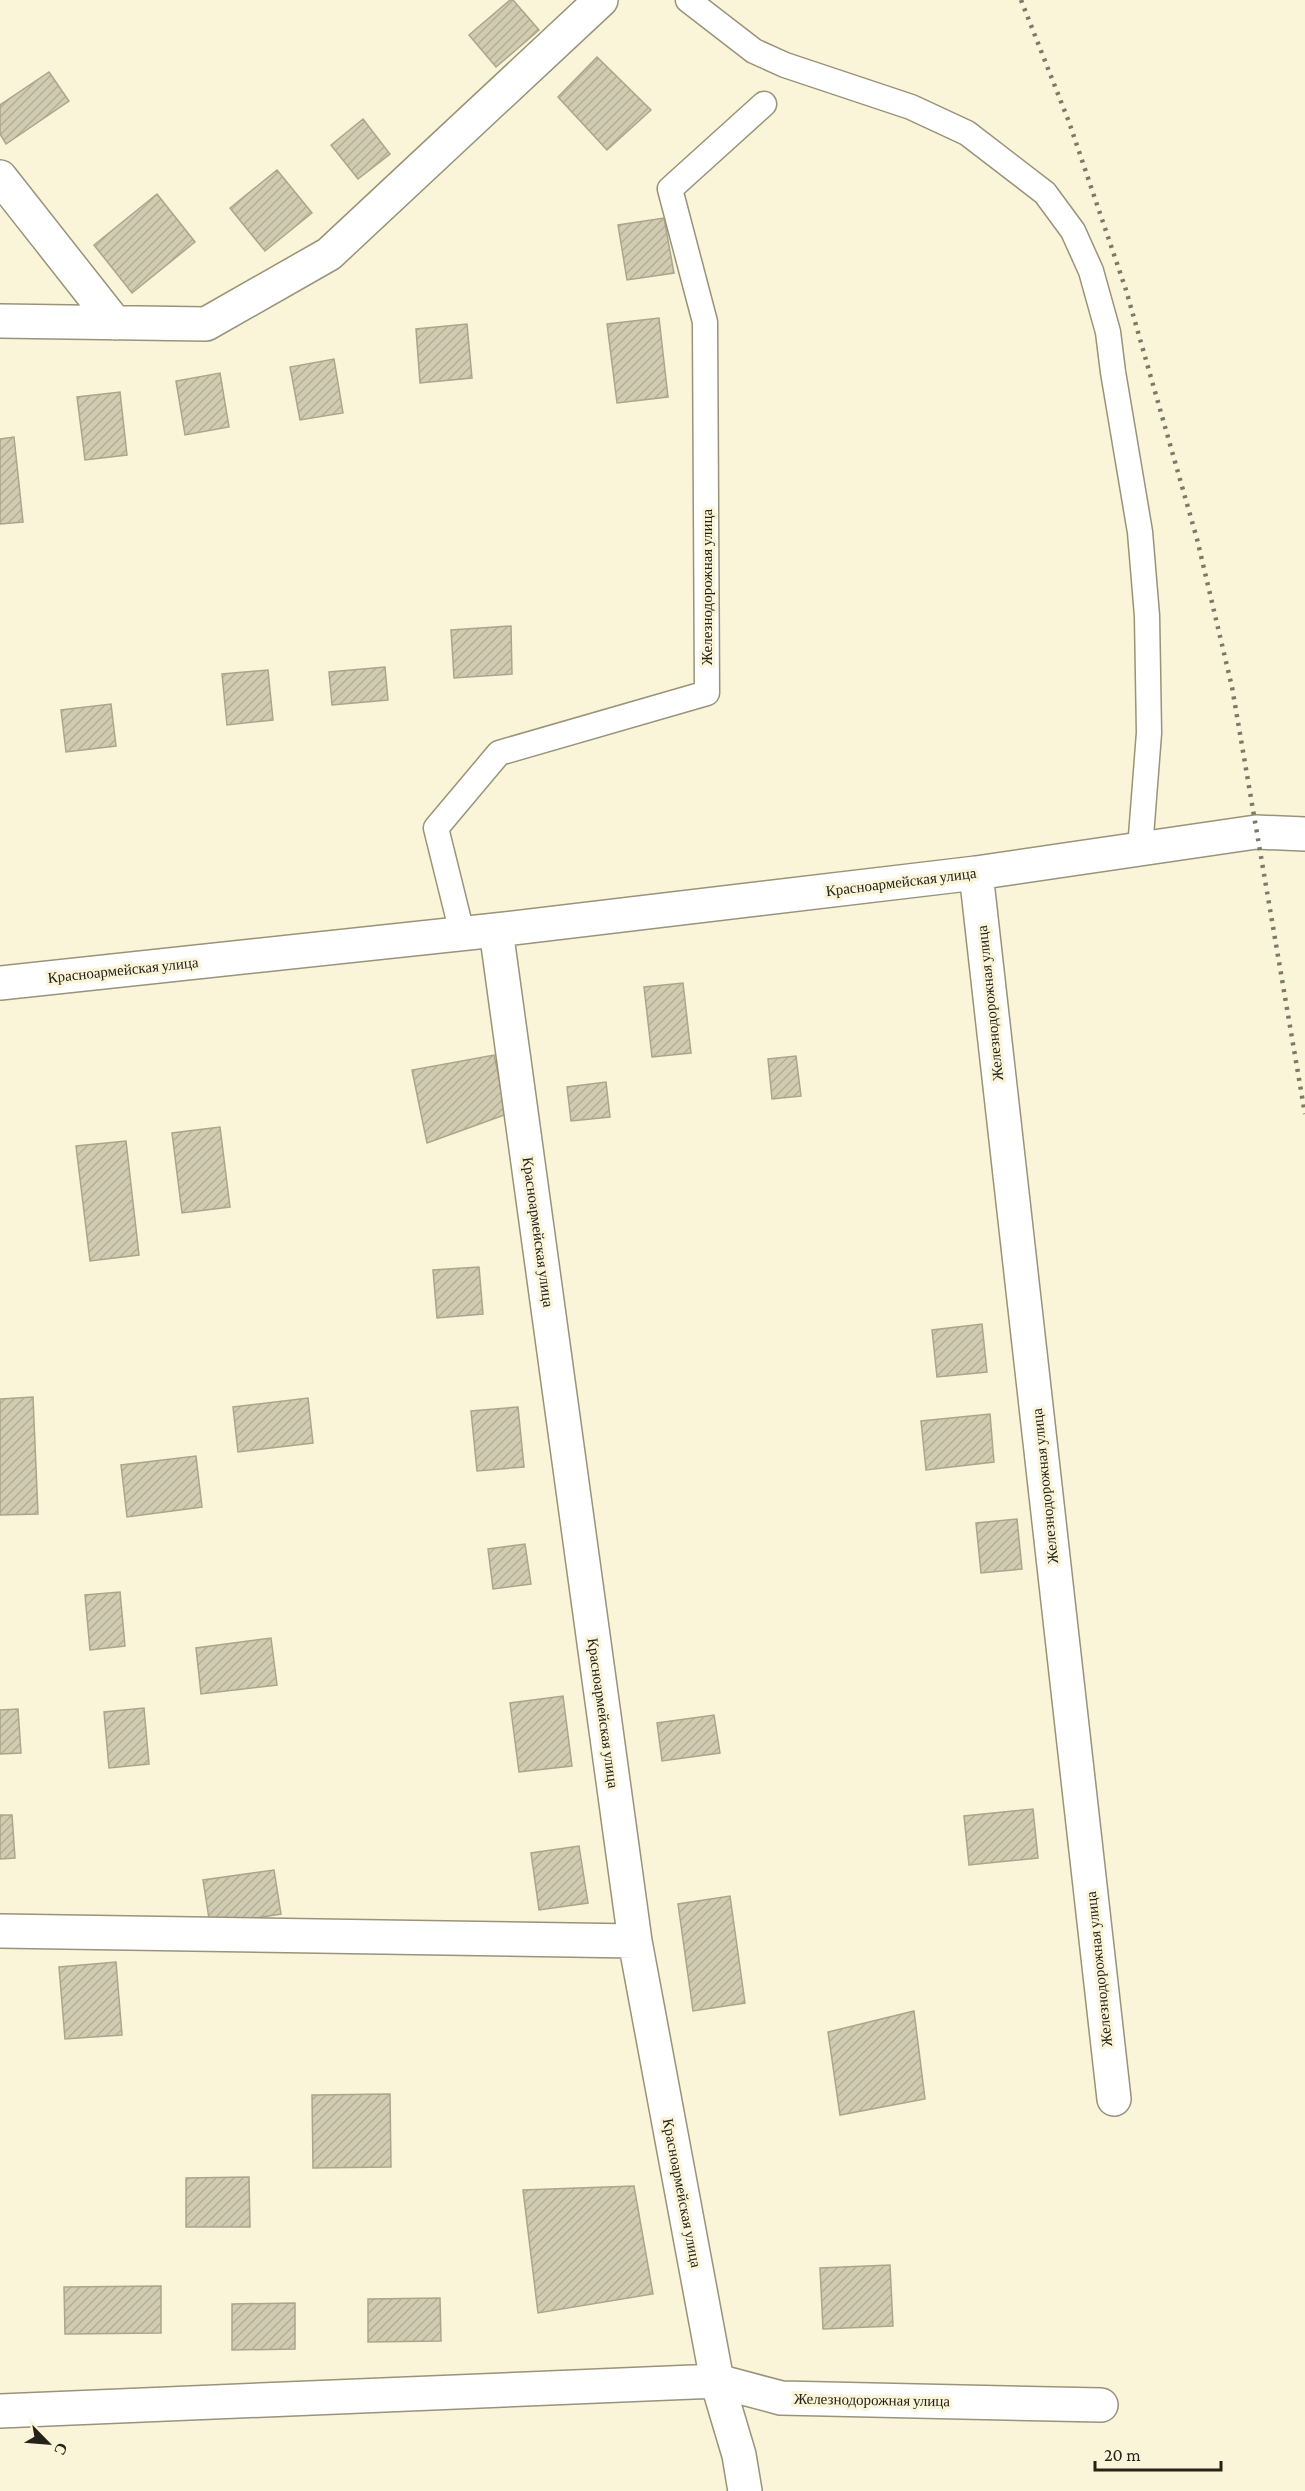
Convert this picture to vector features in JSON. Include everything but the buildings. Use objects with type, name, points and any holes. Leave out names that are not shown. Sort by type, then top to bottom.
[{"type":"street","points":[[0,321],[206,324],[328,254],[601,0]]},
{"type":"street","points":[[0,177],[115,323]]},
{"type":"street","name":"Красноармейская улица","points":[[0,983],[496,930],[976,873],[1256,832],[1305,834]]},
{"type":"street","name":"Железнодорожная улица","points":[[976,873],[1114,2099]]},
{"type":"street","name":"Красноармейская улица","points":[[496,930],[635,1941],[717,2381],[739,2455],[745,2491]]},
{"type":"street","points":[[0,1931],[635,1941]]},
{"type":"street","name":"Железнодорожная улица","points":[[0,2411],[717,2381],[781,2397],[1101,2405]]},
{"type":"lane","points":[[688,0],[754,51],[784,65],[911,107],[967,134],[1045,193],[1073,231],[1091,271],[1108,332],[1140,532],[1147,616],[1149,733],[1140,849]]},
{"type":"lane","name":"Железнодорожная улица","points":[[462,933],[436,828],[499,753],[707,693],[705,322],[670,189],[764,104]]},
{"type":"railway","points":[[1021,0],[1069,122],[1126,290],[1197,539],[1232,687],[1305,1114]]}]
